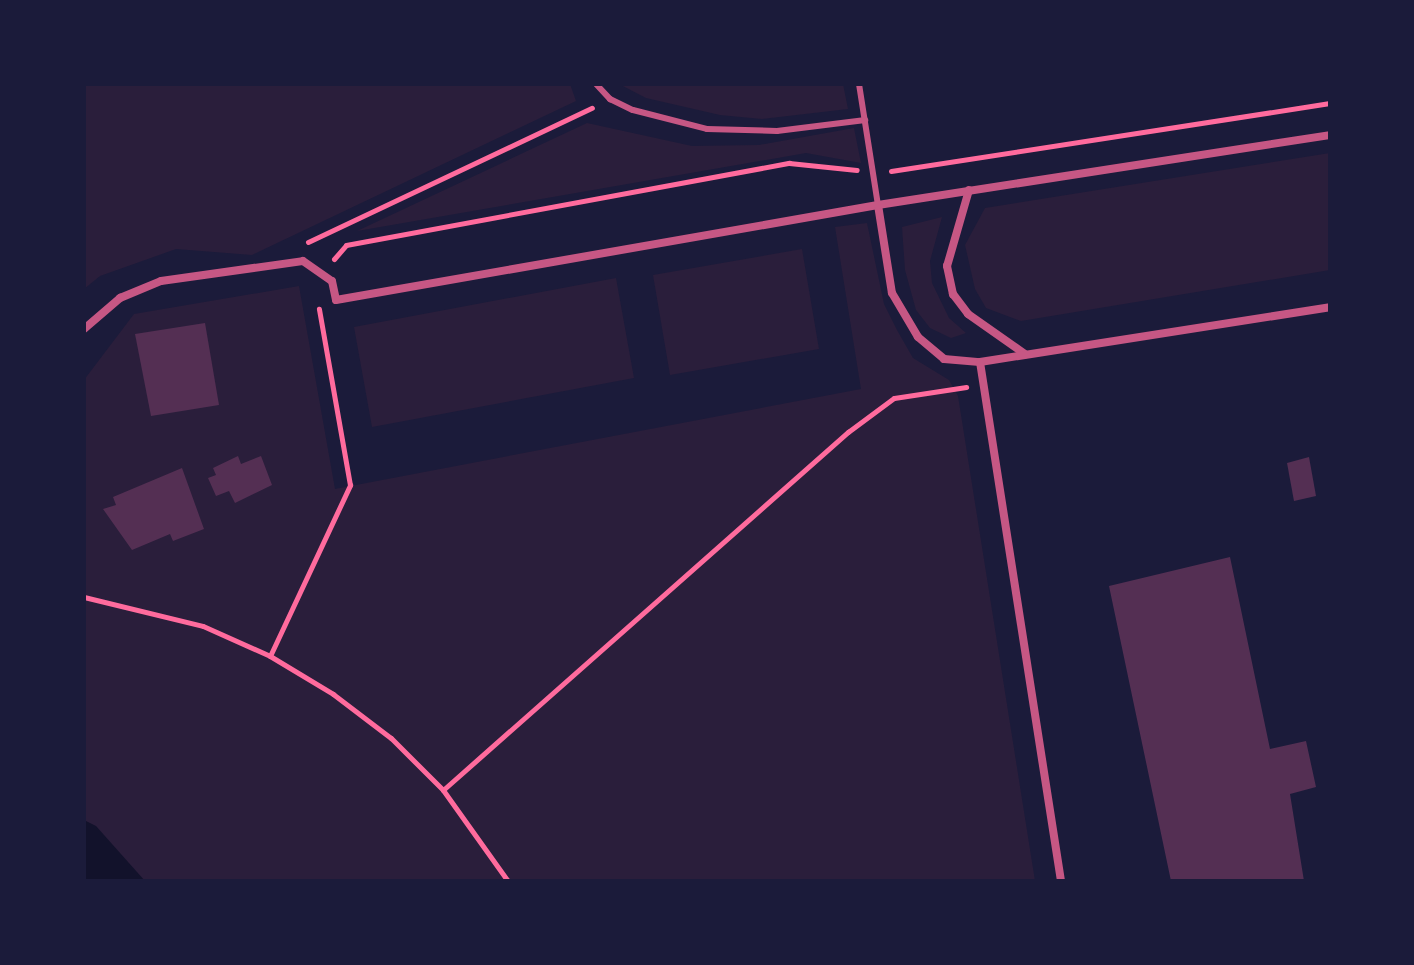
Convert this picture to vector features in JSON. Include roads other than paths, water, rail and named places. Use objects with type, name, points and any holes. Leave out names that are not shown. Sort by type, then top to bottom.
[{"type":"street","points":[[84,329],[120,298],[161,281],[303,261],[332,281],[336,300],[878,205],[1330,135]]},
{"type":"street","points":[[969,190],[947,266],[953,294],[968,314],[1025,354]]},
{"type":"street","points":[[878,205],[892,293],[904,319],[944,359],[980,362],[1330,307]]},
{"type":"street","points":[[980,362],[1061,881]]},
{"type":"lane","points":[[596,84],[610,99],[707,129],[777,131],[865,120]]},
{"type":"lane","points":[[859,84],[878,205]]}]
